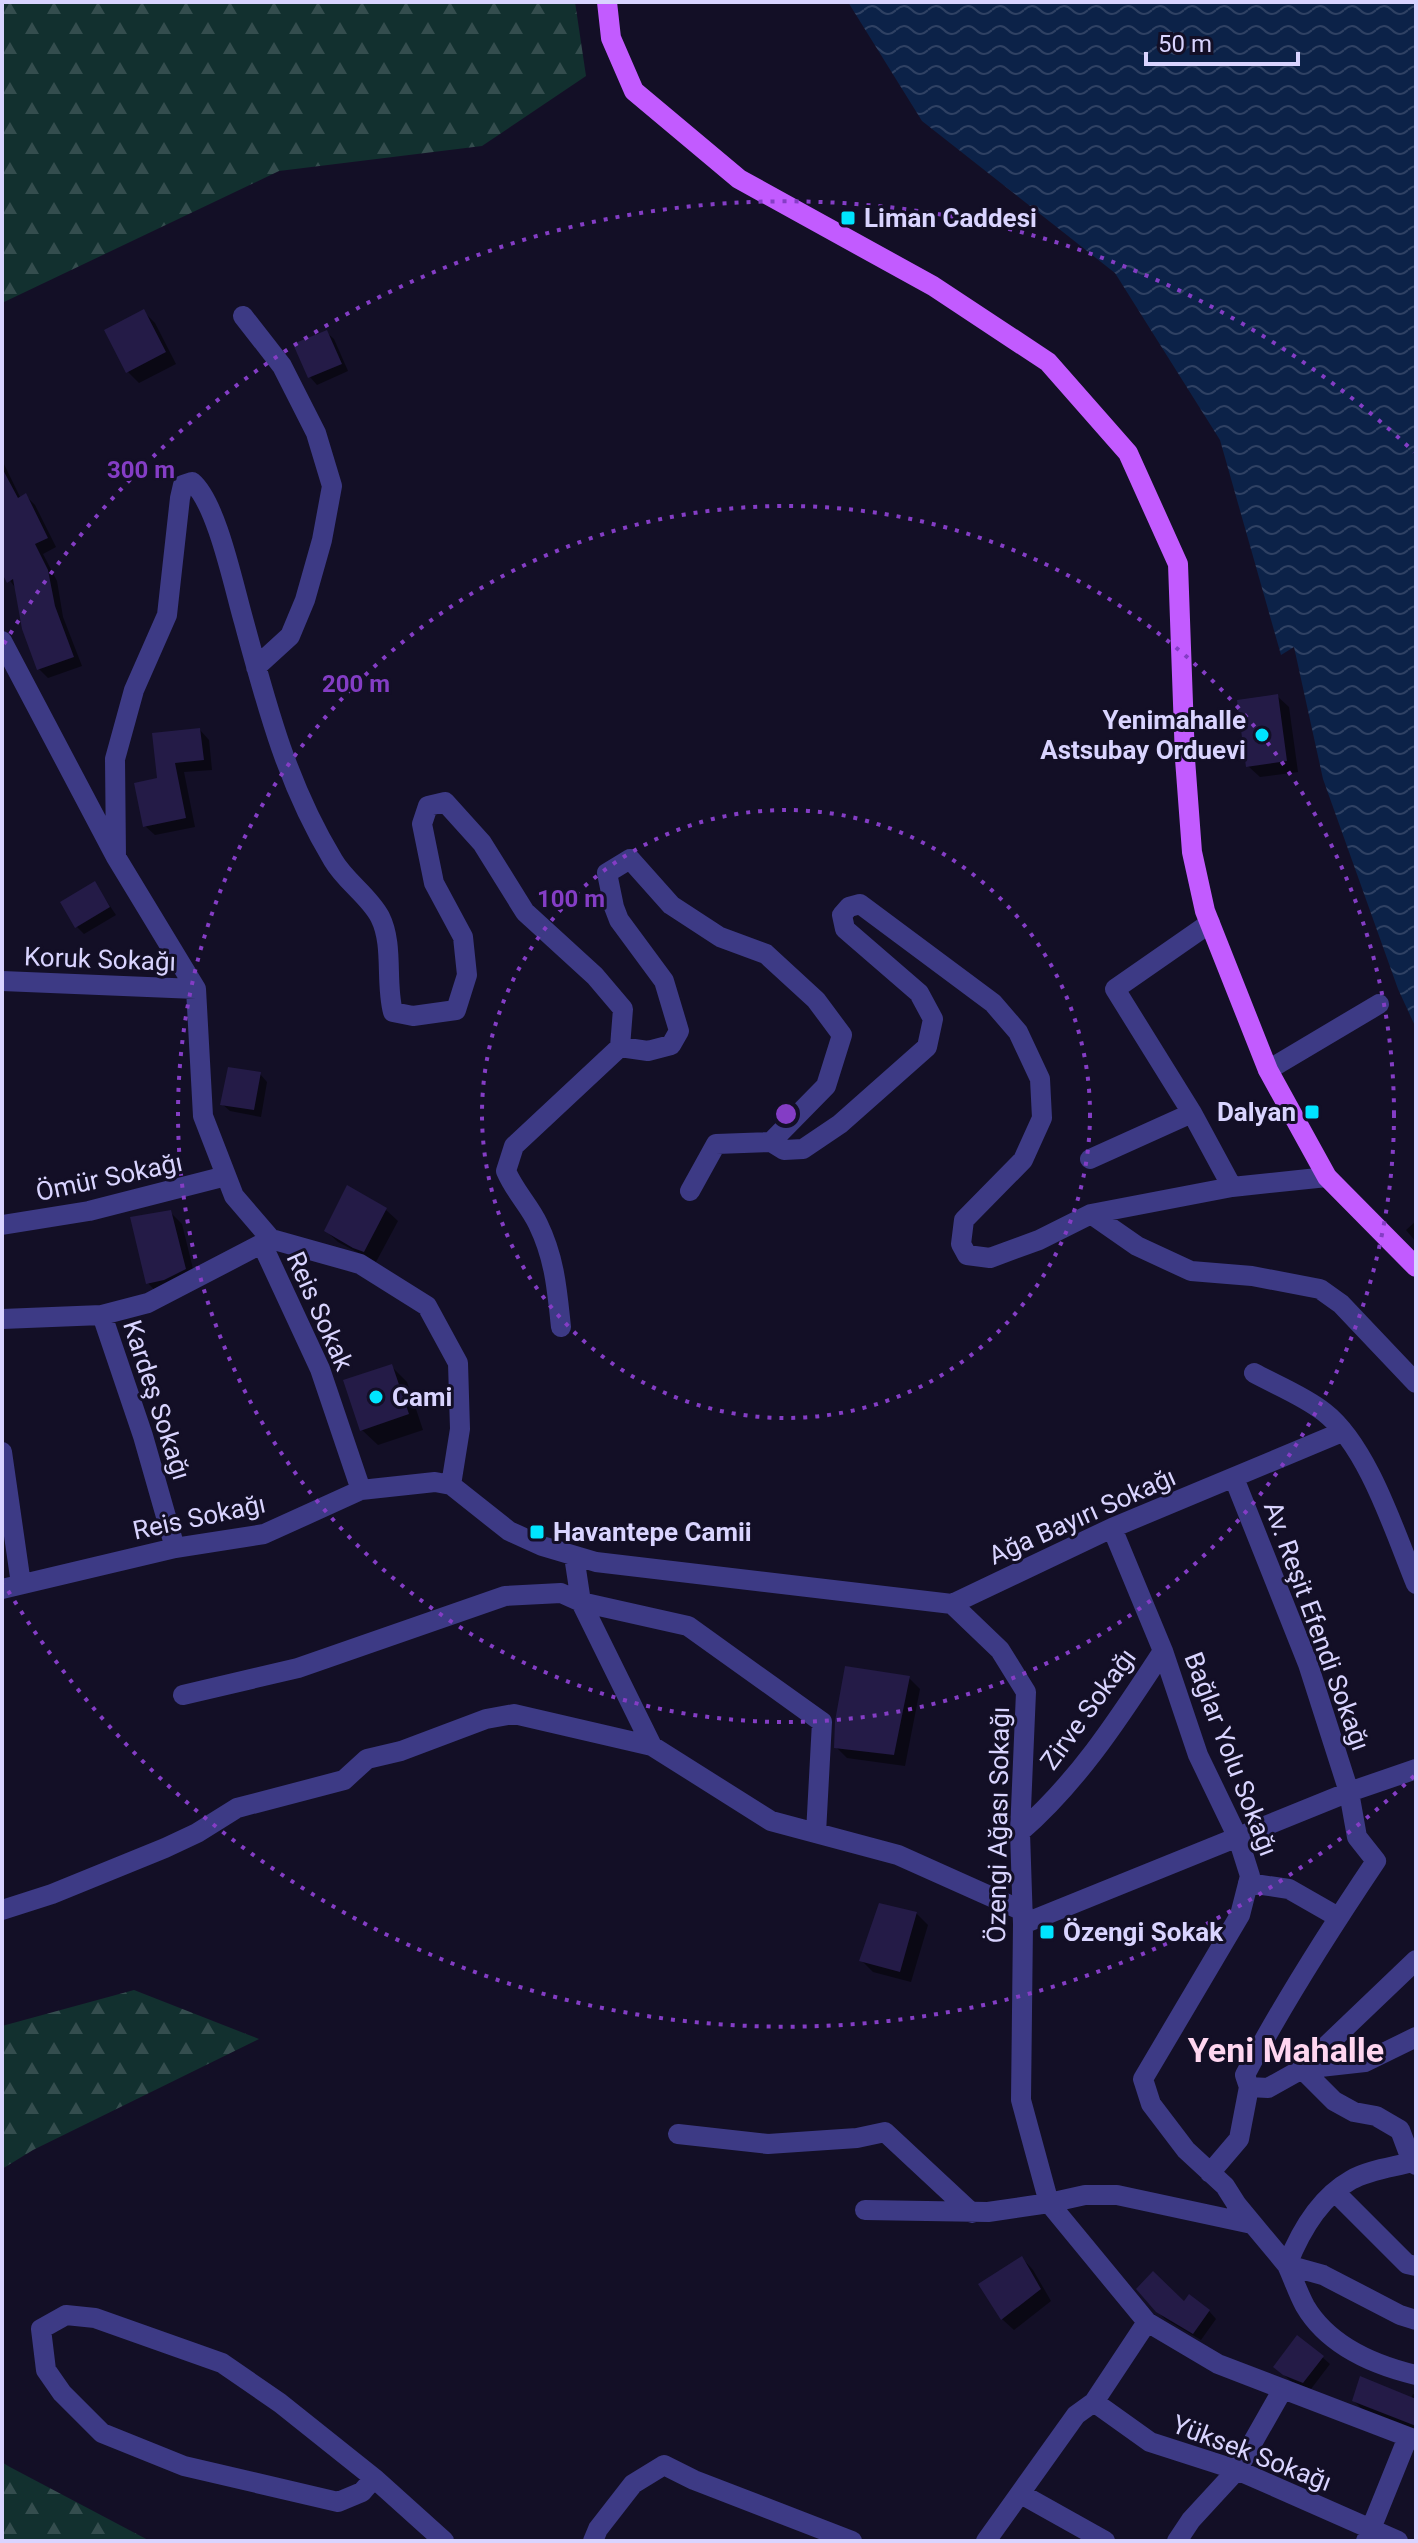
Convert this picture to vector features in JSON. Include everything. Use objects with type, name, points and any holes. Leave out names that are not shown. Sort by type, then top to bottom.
[{"type":"main road","points":[[607,2],[611,38],[634,91],[739,179],[933,286],[1048,362],[1128,453],[1178,564],[1185,759],[1192,852],[1210,923],[1268,1070],[1327,1177],[1416,1267]]},
{"type":"street","points":[[243,316],[282,366],[316,433],[332,486],[322,540],[305,600],[290,636],[256,667]]},
{"type":"street","points":[[116,857],[115,759],[134,690],[167,615],[180,498],[183,485],[192,482],[203,491],[225,554],[270,718],[296,791],[335,863],[380,917],[389,955],[388,991],[393,1012],[413,1016],[456,1010],[467,975],[463,937],[434,883],[422,824],[428,806],[445,802],[482,843],[525,912],[595,976],[623,1009],[620,1047],[514,1146],[506,1171],[515,1192],[537,1222],[554,1263],[561,1327]]},
{"type":"street","points":[[2,641],[116,857],[196,989]]},
{"type":"street","points":[[620,1047],[648,1051],[671,1045],[679,1031],[664,981],[619,920],[614,907],[607,873],[630,859],[671,905],[720,937],[766,954],[816,1000],[842,1035],[826,1086],[771,1142]]},
{"type":"street","points":[[690,1191],[716,1144],[771,1142],[784,1150],[803,1149],[840,1124],[927,1047],[933,1019],[919,993],[845,929],[842,915],[849,907],[860,904],[993,1003],[1018,1032],[1040,1079],[1042,1118],[1023,1160],[964,1220],[961,1244],[967,1255],[990,1258],[1039,1240],[1091,1214],[1232,1187],[1327,1177]]},
{"type":"street","points":[[1210,923],[1115,989],[1192,1113],[1232,1187]]},
{"type":"street","name":"Koruk Sokağı","points":[[2,981],[196,989]]},
{"type":"street","name":"Reis Sokak","points":[[196,989],[203,1116],[234,1196],[266,1242],[320,1369],[361,1490]]},
{"type":"street","points":[[1268,1070],[1379,1004]]},
{"type":"street","points":[[1090,1159],[1192,1113]]},
{"type":"street","name":"Ömür Sokağı","points":[[2,1225],[89,1211],[226,1176]]},
{"type":"street","points":[[1091,1214],[1137,1246],[1191,1271],[1252,1276],[1320,1289],[1341,1304],[1416,1383]]},
{"type":"street","points":[[2,1319],[102,1315],[148,1303],[266,1242],[360,1264],[427,1306],[458,1363],[460,1429],[451,1485],[509,1531],[596,1562],[952,1604]]},
{"type":"street","name":"Kardeş Sokağı","points":[[102,1315],[143,1436],[175,1548]]},
{"type":"street","points":[[1254,1373],[1325,1412],[1357,1449],[1416,1584]]},
{"type":"street","name":"Ağa Bayırı Sokağı","points":[[952,1604],[1112,1528],[1342,1432]]},
{"type":"street","points":[[3,1457],[12,1586]]},
{"type":"street","name":"Av. Reşit Efendi Sokağı","points":[[1234,1478],[1308,1664],[1349,1792],[1357,1837],[1376,1861],[1338,1917]]},
{"type":"street","name":"Reis Sokağı","points":[[12,1586],[175,1548],[264,1534],[361,1490],[435,1482],[451,1485]]},
{"type":"street","name":"Bağlar Yolu Sokağı","points":[[1112,1528],[1163,1651],[1198,1755],[1238,1838],[1250,1876],[1240,1915],[1143,2079],[1151,2104],[1186,2150],[1225,2186],[1287,2265],[1306,2307],[1333,2340],[1386,2368],[1416,2375]]},
{"type":"street","points":[[574,1556],[581,1602],[652,1746]]},
{"type":"street","points":[[183,1695],[298,1668],[505,1596],[561,1593],[581,1602],[688,1626],[822,1722],[816,1833]]},
{"type":"street","name":"Özengi Ağası Sokağı","points":[[952,1604],[1000,1650],[1026,1692],[1020,1832],[1023,1918],[1021,2100],[1049,2203]]},
{"type":"street","name":"Zirve Sokağı","points":[[1020,1832],[1088,1761],[1163,1651]]},
{"type":"street","points":[[2,1910],[52,1894],[165,1848],[197,1833],[237,1808],[344,1780],[367,1759],[401,1751],[486,1719],[514,1714],[652,1746],[771,1821],[898,1855],[1023,1918],[1416,1769]]},
{"type":"street","points":[[1210,2173],[1239,2139],[1249,2087],[1245,2075],[1338,1917],[1289,1889],[1248,1883]]},
{"type":"street","points":[[1249,2087],[1268,2088],[1302,2069],[1416,1960]]},
{"type":"street","points":[[1302,2069],[1365,2062],[1416,2037]]},
{"type":"street","points":[[1302,2069],[1334,2101],[1354,2112],[1376,2116],[1400,2130],[1414,2163],[1352,2179],[1319,2207],[1299,2235],[1287,2265],[1323,2275],[1400,2315],[1416,2320]]},
{"type":"street","points":[[678,2134],[768,2144],[857,2138],[885,2132],[972,2213]]},
{"type":"street","points":[[1336,2193],[1407,2264],[1416,2266]]},
{"type":"street","points":[[865,2210],[972,2213],[1085,2195],[1117,2195],[1252,2224]]},
{"type":"street","points":[[1049,2203],[1147,2322],[1218,2364],[1412,2439],[1368,2535]]},
{"type":"street","points":[[374,2478],[362,2492],[338,2502],[184,2466],[102,2433],[62,2393],[46,2370],[41,2329],[66,2315],[95,2318],[222,2363],[280,2403],[374,2478],[444,2541]]},
{"type":"street","points":[[986,2541],[1076,2415],[1094,2402],[1147,2322]]},
{"type":"street","points":[[1177,2541],[1191,2520],[1237,2470],[1283,2389]]},
{"type":"street","name":"Yüksek Sokağı","points":[[1094,2402],[1150,2442],[1237,2470],[1368,2535],[1398,2541]]},
{"type":"street","points":[[593,2541],[598,2529],[633,2484],[664,2465],[694,2480],[852,2541]]},
{"type":"street","points":[[1021,2494],[1105,2541]]},
{"type":"green space","points":[[2,2],[575,2],[586,76],[482,146],[279,171],[2,303]]},
{"type":"green space","points":[[134,1990],[259,2039],[33,2150],[2,2169],[2,2026]]},
{"type":"green space","points":[[2,2462],[8,2466],[150,2541],[2,2541]]},
{"type":"water","points":[[848,2],[1416,2],[1416,1028],[1398,989],[1323,779],[1294,647],[1281,655],[1220,440],[1115,273],[922,121]]},
{"type":"building","points":[[144,309],[166,352],[126,373],[104,330]]},
{"type":"building","points":[[327,330],[342,364],[308,378],[293,344]]},
{"type":"building","points":[[2,468],[18,498],[26,493],[48,538],[35,544],[48,570],[55,606],[74,657],[37,670],[22,629],[13,579],[7,583],[2,573]]},
{"type":"building","points":[[1278,694],[1287,761],[1246,767],[1237,700]]},
{"type":"building","points":[[200,728],[204,760],[175,763],[186,818],[143,827],[134,783],[157,778],[152,733]]},
{"type":"building","points":[[95,881],[110,907],[75,928],[60,902]]},
{"type":"building","points":[[228,1067],[261,1072],[254,1110],[220,1105]]},
{"type":"building","points":[[347,1185],[387,1208],[364,1252],[324,1231]]},
{"type":"building","points":[[171,1210],[186,1269],[164,1280],[146,1284],[130,1217]]},
{"type":"building","name":"Cami","points":[[392,1364],[409,1414],[360,1431],[343,1380]]},
{"type":"building","points":[[845,1666],[910,1676],[894,1755],[834,1748],[835,1721]]},
{"type":"building","points":[[879,1903],[917,1912],[900,1972],[859,1961]]},
{"type":"building","points":[[1022,2256],[1041,2289],[1001,2320],[978,2284]]},
{"type":"building","points":[[1153,2271],[1184,2301],[1189,2294],[1210,2310],[1193,2334],[1156,2312],[1136,2289]]},
{"type":"building","points":[[1297,2335],[1324,2356],[1303,2383],[1273,2367]]},
{"type":"building","points":[[1360,2376],[1416,2399],[1416,2426],[1352,2401]]},
{"type":"place","name":"Liman Caddesi","points":[[848,218]]},
{"type":"place","name":"Yenimahalle Astsubay Orduevi","points":[[1262,735]]},
{"type":"place","name":"Dalyan","points":[[1312,1112]]},
{"type":"place","name":"Cami","points":[[376,1397]]},
{"type":"place","name":"Havantepe Camii","points":[[537,1532]]},
{"type":"place","name":"Özengi Sokak","points":[[1047,1932]]},
{"type":"district","name":"Yeni Mahalle","points":[[1286,2050]]}]
